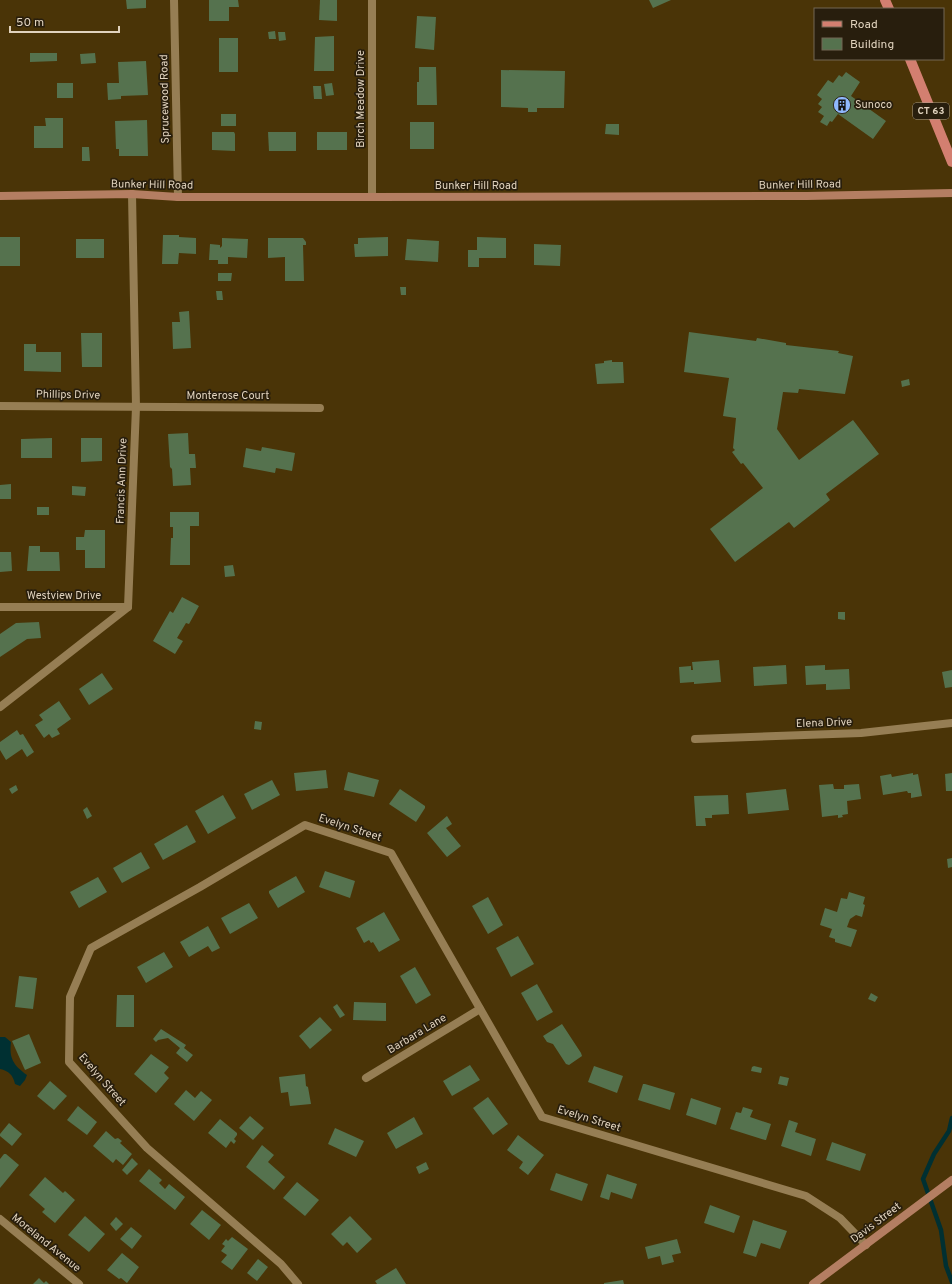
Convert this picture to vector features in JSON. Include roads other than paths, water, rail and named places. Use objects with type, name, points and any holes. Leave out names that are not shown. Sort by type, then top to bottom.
[{"type":"main road","name":"CT 63","points":[[910,60],[952,162]]},
{"type":"main road","name":"Bunker Hill Road","points":[[0,196],[132,194],[178,197],[807,196],[952,192]]},
{"type":"main road","name":"Davis Street","points":[[812,1284],[952,1180]]},
{"type":"street","name":"Sprucewood Road","points":[[174,0],[178,197]]},
{"type":"street","name":"Birch Meadow Drive","points":[[372,0],[372,197]]},
{"type":"street","name":"Francis Ann Drive","points":[[128,607],[136,407],[132,194]]},
{"type":"street","name":"Phillips Drive","points":[[0,406],[136,407]]},
{"type":"street","name":"Monterose Court","points":[[136,407],[320,408]]},
{"type":"street","name":"Westview Drive","points":[[0,608],[128,607]]},
{"type":"street","points":[[0,707],[128,607]]},
{"type":"street","name":"Elena Drive","points":[[695,739],[861,733],[952,723]]},
{"type":"street","name":"Evelyn Street","points":[[298,1284],[281,1264],[148,1148],[69,1062],[70,997],[91,948],[200,887],[304,825],[391,853],[542,1117],[806,1196],[840,1218],[866,1245]]},
{"type":"street","name":"Barbara Lane","points":[[366,1078],[480,1009]]},
{"type":"street","name":"Moreland Avenue","points":[[0,1219],[79,1284]]},
{"type":"water","points":[[0,1037],[5,1037],[11,1042],[11,1057],[18,1068],[27,1075],[20,1086],[15,1084],[10,1074],[0,1069]]},
{"type":"waterway","points":[[952,1118],[949,1131],[934,1154],[923,1179],[941,1230],[946,1266],[952,1282]]},
{"type":"place","name":"Sunoco","points":[[842,105]]}]
